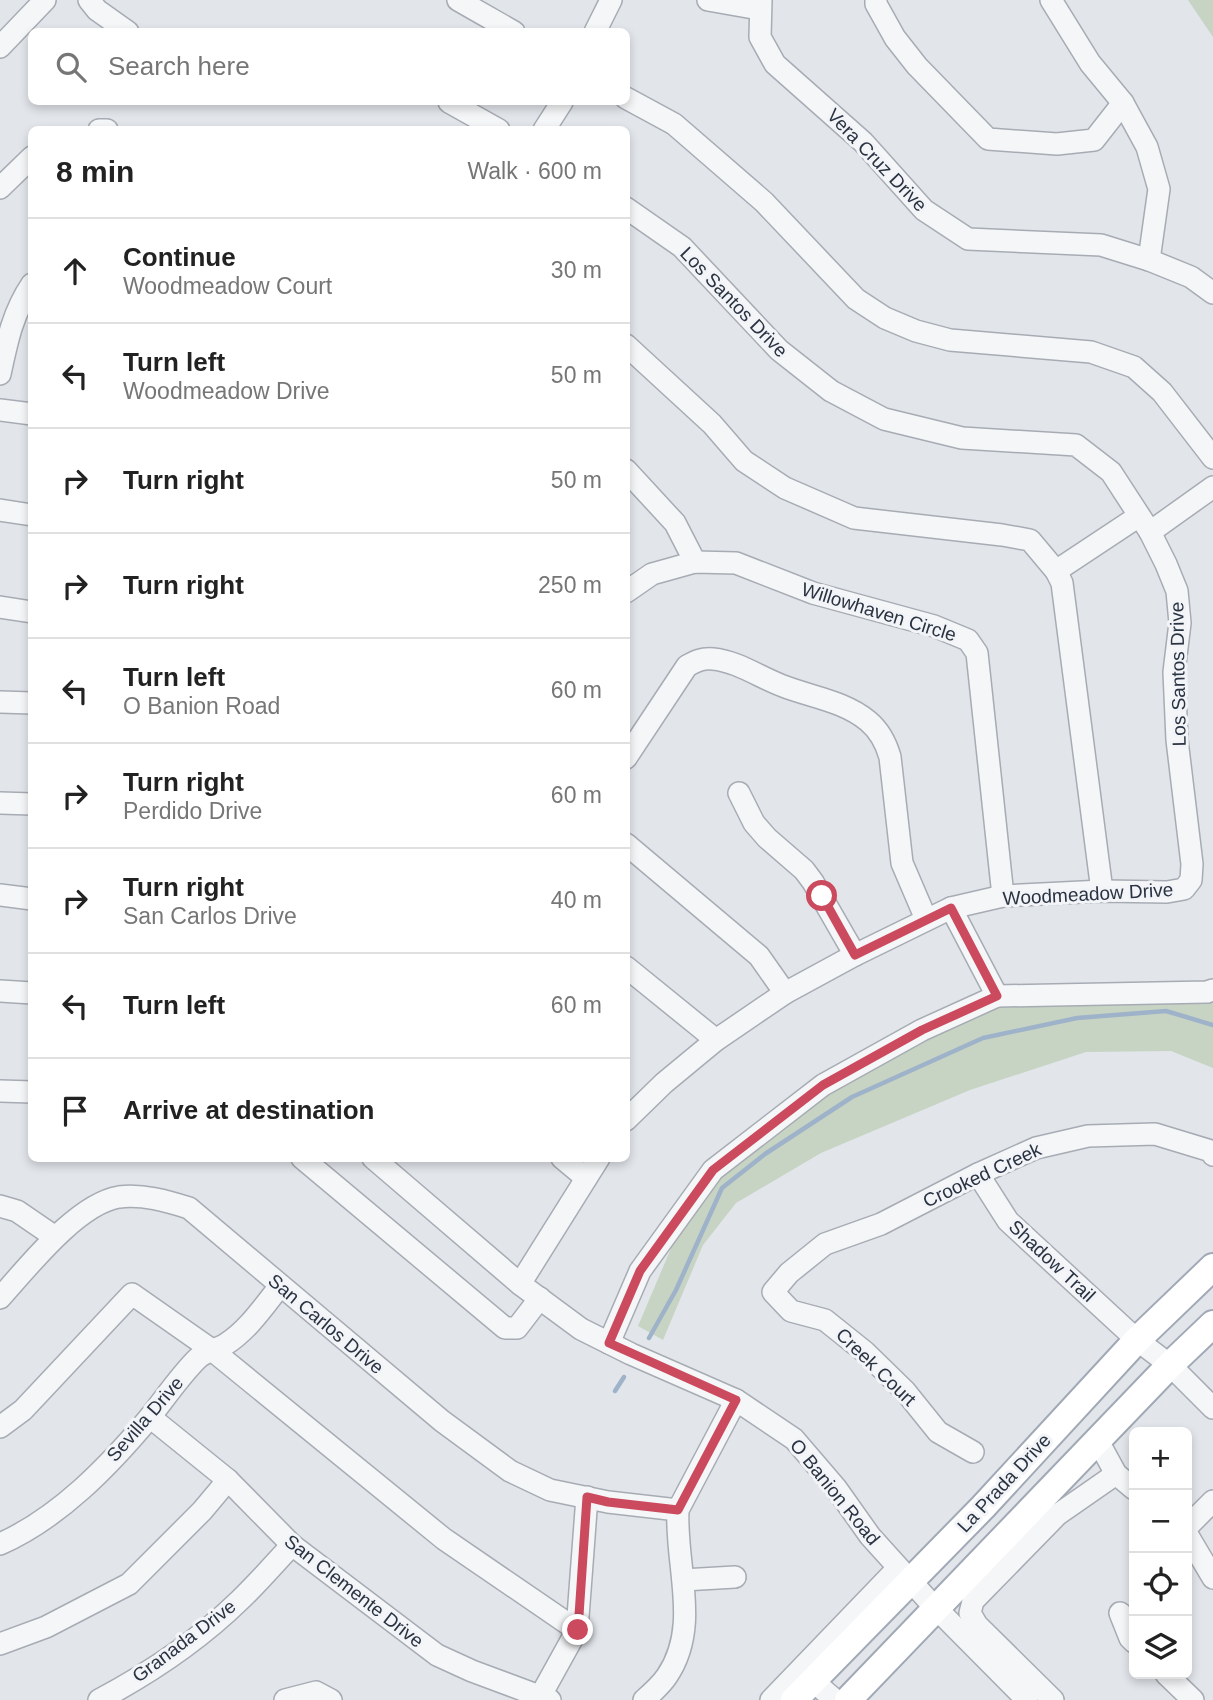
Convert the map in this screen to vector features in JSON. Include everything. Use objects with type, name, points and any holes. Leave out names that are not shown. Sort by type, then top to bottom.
[{"type":"main road","name":"La Prada Drive","points":[[794,1700],[905,1574],[983,1507],[1137,1340],[1213,1267]]},
{"type":"main road","name":"La Prada Drive","points":[[848,1700],[1170,1365],[1213,1324]]},
{"type":"street","points":[[0,47],[45,0]]},
{"type":"street","points":[[89,0],[97,10],[122,28]]},
{"type":"street","points":[[458,0],[507,28]]},
{"type":"street","points":[[597,28],[611,0]]},
{"type":"street","points":[[708,0],[760,5]]},
{"type":"street","points":[[876,0],[895,38],[917,66],[988,139],[1056,144],[1094,140],[1123,103]]},
{"type":"street","points":[[1051,0],[1090,63],[1123,103],[1147,147],[1159,189],[1149,260]]},
{"type":"street","name":"Vera Cruz Drive","points":[[760,5],[760,37],[775,64],[863,142],[924,211],[968,239],[1101,245],[1191,277],[1213,293]]},
{"type":"street","points":[[630,100],[674,124],[764,202],[856,299],[885,318],[916,331],[950,340],[1091,352],[1134,367],[1162,391],[1213,458]]},
{"type":"street","points":[[454,105],[492,126]]},
{"type":"street","points":[[547,126],[560,105]]},
{"type":"street","points":[[0,188],[28,161]]},
{"type":"street","name":"Los Santos Drive","points":[[630,211],[682,247],[779,350],[831,391],[884,419],[962,438],[1076,445],[1111,472],[1144,524],[1177,591],[1180,623],[1174,672],[1177,740],[1192,864],[1191,880]]},
{"type":"street","points":[[0,374],[10,325],[28,291]]},
{"type":"street","points":[[630,349],[712,424],[744,461],[785,488],[854,518],[1030,540],[1056,571],[1062,583],[1102,891]]},
{"type":"street","points":[[0,410],[28,414]]},
{"type":"street","points":[[630,474],[675,523],[695,562]]},
{"type":"street","points":[[1056,571],[1213,488]]},
{"type":"street","points":[[0,510],[28,514]]},
{"type":"street","name":"Willowhaven Circle","points":[[630,589],[652,573],[695,562],[736,563],[813,593],[934,626],[968,640],[977,653],[1003,896]]},
{"type":"street","points":[[0,607],[28,611]]},
{"type":"street","points":[[630,752],[687,666],[698,660],[726,661],[784,687],[856,712],[875,727],[887,744],[902,863],[926,919]]},
{"type":"street","points":[[0,702],[28,703]]},
{"type":"street","points":[[739,793],[754,823],[804,870],[813,882],[855,955]]},
{"type":"street","points":[[0,803],[28,804]]},
{"type":"street","points":[[630,847],[759,956],[785,993]]},
{"type":"street","name":"Woodmeadow Drive","points":[[634,1097],[785,993],[951,908],[1003,896],[1102,891],[1167,892],[1184,889],[1191,880]]},
{"type":"street","points":[[0,895],[28,898]]},
{"type":"street","points":[[951,908],[997,996]]},
{"type":"street","points":[[630,970],[716,1040]]},
{"type":"street","points":[[0,990],[28,993]]},
{"type":"street","points":[[609,1343],[640,1271],[713,1170],[823,1085],[922,1030],[997,996],[1213,990]]},
{"type":"street","points":[[0,1091],[28,1092]]},
{"type":"street","name":"Crooked Creek","points":[[773,1293],[789,1273],[825,1244],[881,1224],[978,1174],[1036,1148],[1088,1136],[1155,1135],[1213,1154]]},
{"type":"street","points":[[307,1162],[505,1328],[517,1328],[540,1298]]},
{"type":"street","name":"O Banion Road","points":[[378,1162],[520,1284],[581,1329],[736,1400],[794,1439],[836,1488],[870,1536],[1027,1700]]},
{"type":"street","points":[[567,1162],[586,1178]]},
{"type":"street","points":[[520,1284],[596,1162]]},
{"type":"street","name":"Shadow Trail","points":[[978,1174],[1008,1221],[1137,1340],[1170,1365],[1213,1408]]},
{"type":"street","name":"San Carlos Drive","points":[[0,1298],[55,1237],[99,1203],[133,1196],[166,1200],[189,1209],[442,1421],[510,1471],[550,1490],[608,1502],[678,1510]]},
{"type":"street","points":[[0,1206],[17,1211],[55,1237]]},
{"type":"street","name":"Sevilla Drive","points":[[0,1544],[16,1537],[57,1509],[125,1446],[198,1357],[225,1345],[253,1320],[280,1286]]},
{"type":"street","name":"Creek Court","points":[[773,1293],[791,1311],[825,1320],[865,1352],[905,1391],[937,1432],[973,1452]]},
{"type":"street","points":[[0,1427],[23,1410],[132,1294],[212,1350],[444,1539],[578,1630]]},
{"type":"street","points":[[644,1700],[667,1677],[680,1650],[686,1616],[677,1528],[678,1510],[736,1400]]},
{"type":"street","name":"San Clemente Drive","points":[[150,1417],[228,1480],[292,1545],[437,1655],[543,1698]]},
{"type":"street","points":[[1098,1441],[1116,1474],[1129,1485]]},
{"type":"street","points":[[1053,1700],[977,1625],[970,1613],[973,1601],[1057,1515],[1116,1474]]},
{"type":"street","points":[[0,1644],[46,1627],[129,1584],[202,1511],[228,1480]]},
{"type":"street","points":[[543,1698],[578,1630],[587,1497]]},
{"type":"street","points":[[1192,1522],[1213,1501]]},
{"type":"street","points":[[1192,1542],[1213,1578]]},
{"type":"street","name":"Granada Drive","points":[[99,1700],[158,1666],[197,1637],[239,1601],[292,1545]]},
{"type":"street","points":[[771,1700],[905,1574]]},
{"type":"street","points":[[683,1580],[735,1577]]},
{"type":"street","points":[[1119,1613],[1129,1636]]},
{"type":"street","points":[[1171,1679],[1193,1700]]},
{"type":"street","points":[[813,1681],[835,1700]]},
{"type":"street","points":[[285,1700],[316,1692],[331,1700]]},
{"type":"green space","points":[[1188,0],[1213,0],[1213,37]]},
{"type":"green space","points":[[1213,997],[1213,1068],[1171,1051],[1086,1052],[970,1090],[821,1153],[736,1203],[703,1245],[663,1340],[638,1326],[681,1225],[716,1176],[824,1094],[993,1003]]},
{"type":"waterway","points":[[649,1338],[676,1290],[722,1188],[765,1154],[852,1097],[983,1038],[1077,1018],[1166,1011],[1213,1025]]},
{"type":"waterway","points":[[615,1391],[624,1377]]},
{"type":"route","points":[[578,1630],[587,1497],[678,1510],[736,1400],[609,1343],[640,1271],[713,1170],[823,1085],[922,1030],[997,996],[951,908],[855,955],[822,896]]}]
